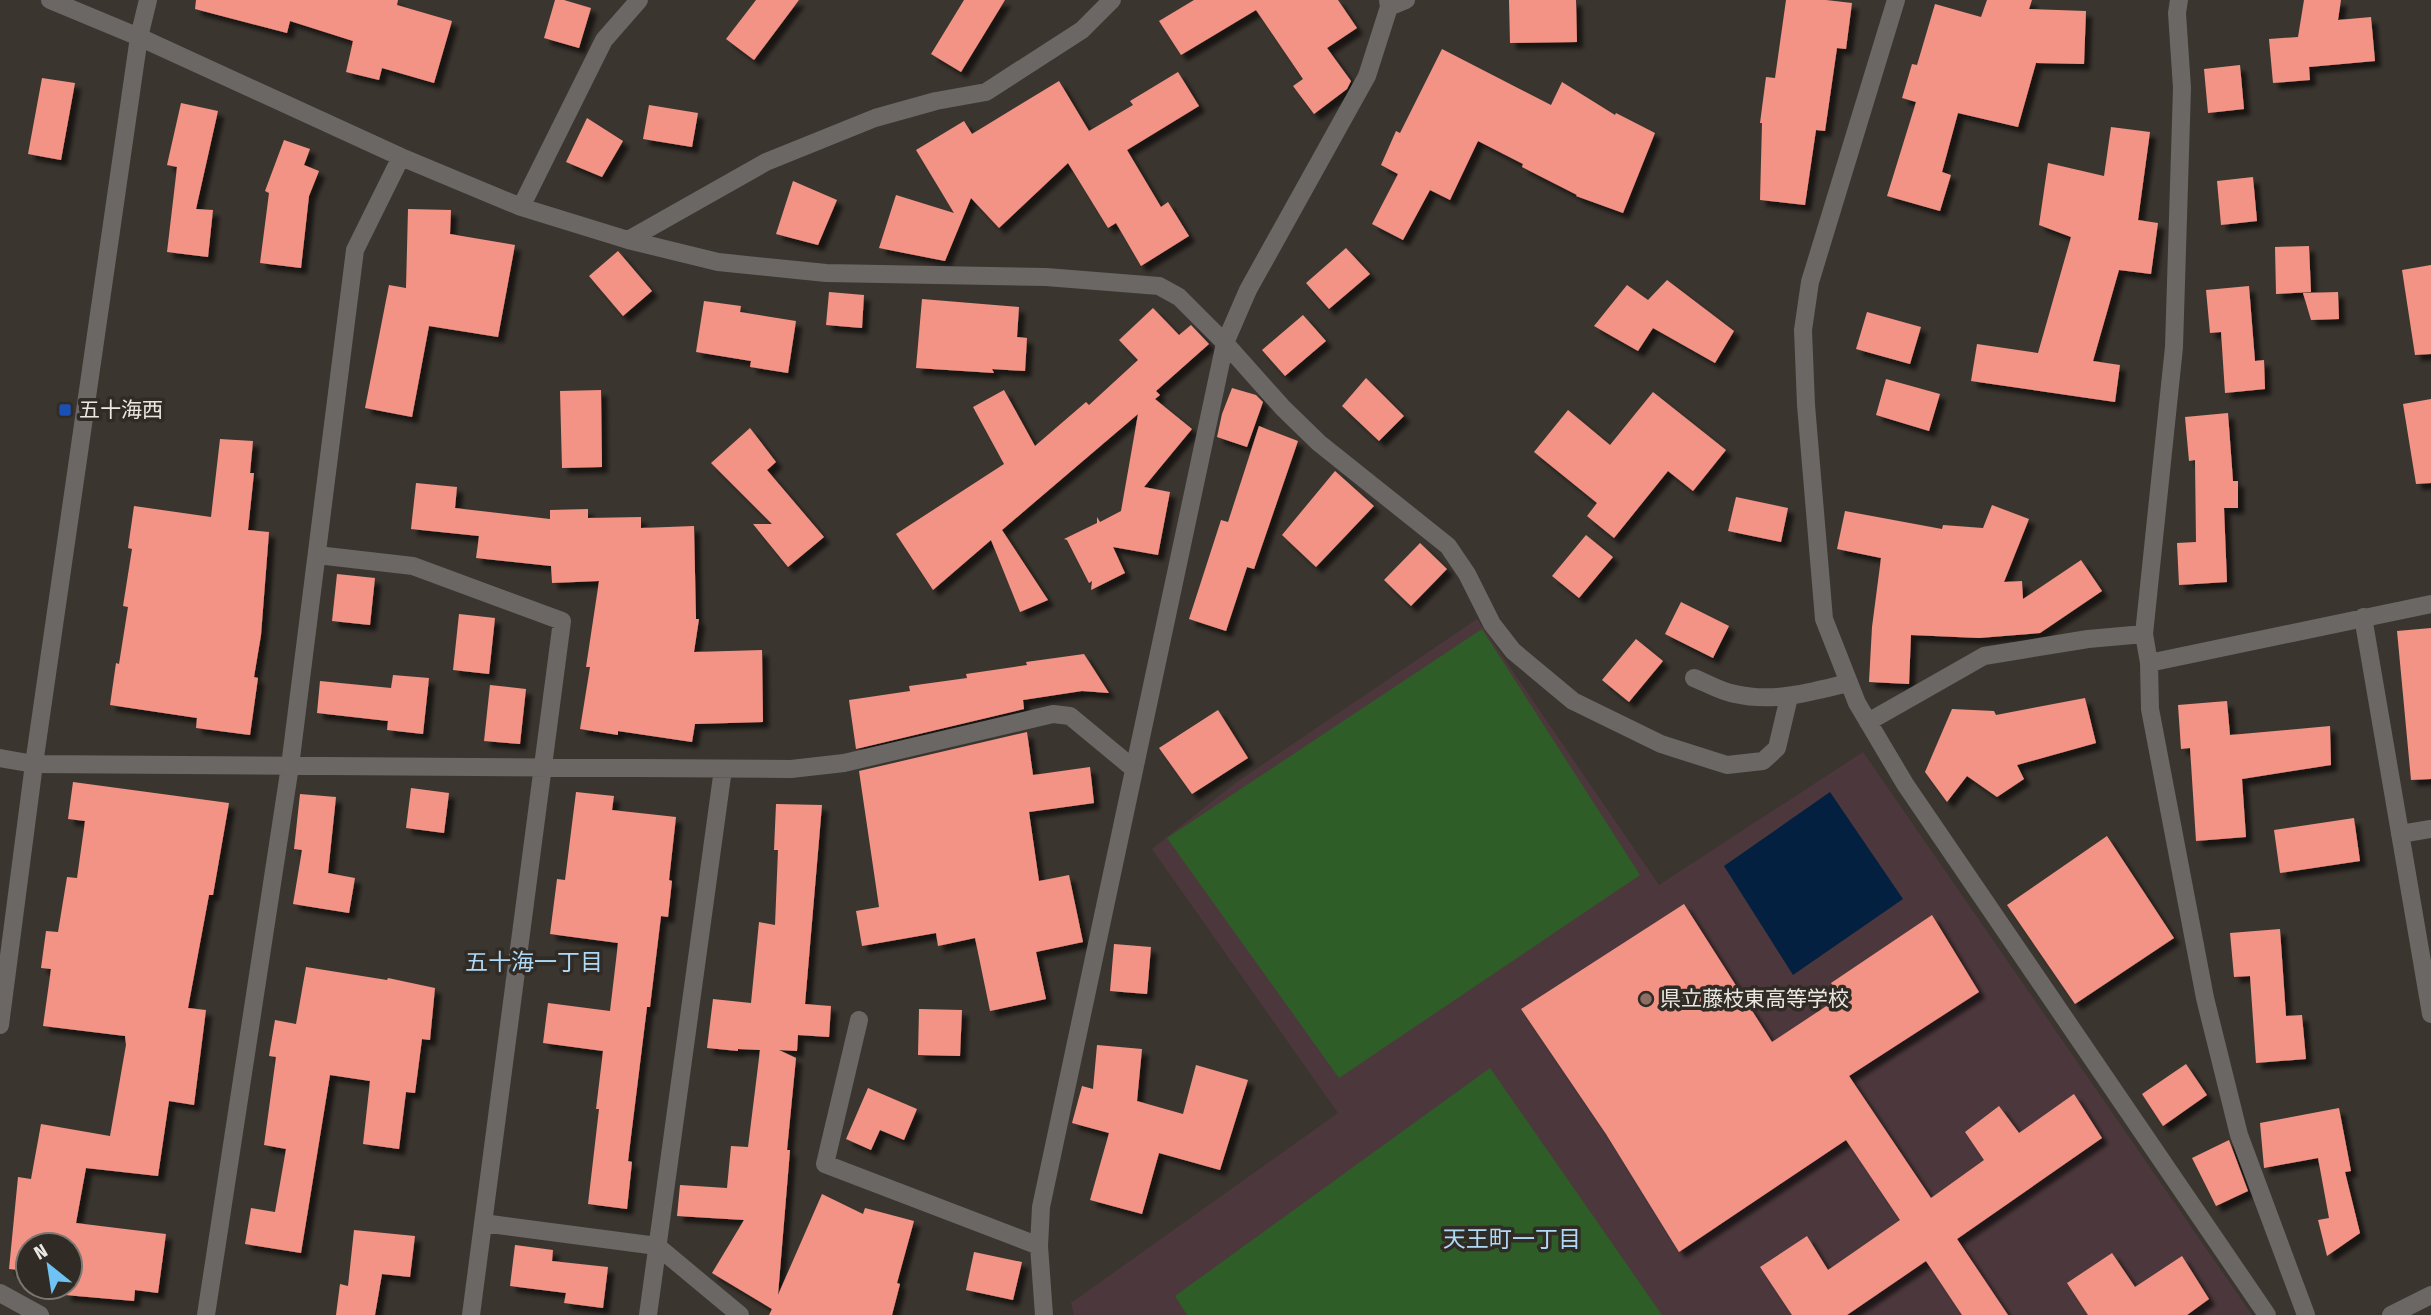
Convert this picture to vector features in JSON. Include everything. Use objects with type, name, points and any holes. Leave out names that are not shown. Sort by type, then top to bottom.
[{"type":"street","points":[[50,0],[139,37],[401,157],[521,207],[628,240],[718,261],[825,273],[1046,277],[1159,286],[1179,297],[1319,443],[1448,546],[1467,574],[1492,624],[1513,651],[1573,701],[1661,744],[1727,765],[1763,761],[1777,748],[1789,697]]},
{"type":"street","points":[[0,1025],[34,764],[139,37],[148,0]]},
{"type":"street","points":[[521,207],[604,40],[639,0]]},
{"type":"street","points":[[628,240],[766,162],[875,118],[986,92],[1082,30],[1112,0]]},
{"type":"street","points":[[1896,0],[1810,282],[1803,330],[1824,619],[1848,683],[1905,784],[2266,1315]]},
{"type":"street","points":[[2179,0],[2177,13],[2182,88],[2174,347],[2144,634],[2149,663],[2150,709],[2208,1010],[2239,1135],[2306,1315]]},
{"type":"street","points":[[1044,1315],[1039,1246],[1041,1207],[1225,343],[1248,290],[1367,76],[1394,2]]},
{"type":"street","points":[[206,1315],[290,766],[355,250],[401,157]]},
{"type":"street","points":[[317,555],[413,566],[562,621],[545,767],[471,1315]]},
{"type":"street","points":[[2149,663],[2431,604]]},
{"type":"street","points":[[2363,617],[2431,1014]]},
{"type":"street","points":[[1868,722],[1984,656],[2088,639],[2144,634]]},
{"type":"street","points":[[1694,678],[1732,694],[1764,698],[1789,697],[1848,683]]},
{"type":"street","points":[[0,758],[34,764],[791,769],[844,763],[1053,714],[1070,716],[1134,769]]},
{"type":"street","points":[[648,1315],[723,769]]},
{"type":"street","points":[[2400,834],[2431,829]]},
{"type":"street","points":[[859,1020],[825,1164],[1039,1246]]},
{"type":"street","points":[[484,1223],[657,1246],[740,1315]]},
{"type":"street","points":[[0,1293],[40,1315]]},
{"type":"street","points":[[2391,1315],[2431,1295]]},
{"type":"shaded area","name":"県立藤枝東高等学校","points":[[1477,619],[1659,885],[1863,752],[2252,1315],[1074,1315],[1071,1303],[1338,1113],[1152,849],[1234,784]]},
{"type":"green space","points":[[1482,629],[1640,875],[1339,1078],[1167,838]]},
{"type":"green space","points":[[1490,1068],[1662,1315],[1187,1315],[1175,1296]]},
{"type":"water","points":[[1830,792],[1903,899],[1793,975],[1724,866]]},
{"type":"building","points":[[196,0],[398,0],[397,5],[452,21],[434,83],[382,68],[379,80],[346,72],[353,41],[290,21],[287,33],[195,9]]},
{"type":"building","points":[[555,0],[591,8],[579,48],[544,38]]},
{"type":"building","points":[[756,0],[799,0],[754,60],[726,39]]},
{"type":"building","points":[[964,0],[1005,0],[961,72],[931,54]]},
{"type":"building","points":[[1194,0],[1338,0],[1357,28],[1327,48],[1351,81],[1347,89],[1314,114],[1293,86],[1303,79],[1256,10],[1181,55],[1159,21]]},
{"type":"building","points":[[1509,0],[1576,0],[1577,42],[1510,43]]},
{"type":"building","points":[[1786,0],[1852,3],[1846,49],[1837,48],[1825,131],[1816,130],[1805,205],[1760,200],[1760,123],[1766,77],[1775,78]]},
{"type":"building","points":[[1987,0],[2032,0],[2029,9],[2086,11],[2084,64],[2036,63],[2018,127],[1958,113],[1942,172],[1951,175],[1940,211],[1887,196],[1916,102],[1902,98],[1912,64],[1917,65],[1935,4],[1981,17]]},
{"type":"building","points":[[2304,0],[2341,0],[2338,20],[2371,17],[2375,61],[2309,67],[2310,80],[2273,83],[2269,39],[2298,37]]},
{"type":"building","points":[[1442,49],[1551,105],[1562,82],[1615,115],[1616,113],[1655,133],[1623,213],[1576,196],[1478,141],[1450,200],[1430,190],[1403,240],[1372,224],[1398,174],[1381,165],[1396,131],[1400,133]]},
{"type":"building","points":[[2240,65],[2244,109],[2208,113],[2204,69]]},
{"type":"building","points":[[1178,72],[1199,106],[1127,150],[1161,207],[1168,202],[1189,236],[1141,266],[1116,223],[1108,228],[1068,163],[999,228],[971,198],[945,261],[879,248],[896,195],[954,213],[916,150],[964,121],[972,134],[1059,81],[1089,131],[1133,105],[1130,101]]},
{"type":"building","points":[[42,78],[75,83],[61,160],[28,154]]},
{"type":"building","points":[[181,103],[218,111],[196,209],[213,210],[208,257],[167,252],[177,167],[167,165]]},
{"type":"building","points":[[649,105],[698,113],[692,147],[643,139]]},
{"type":"building","points":[[587,118],[623,141],[602,177],[566,162]]},
{"type":"building","points":[[2111,127],[2150,132],[2138,220],[2158,223],[2151,274],[2119,270],[2093,361],[2120,365],[2115,402],[1971,381],[1977,344],[2038,353],[2071,237],[2039,225],[2048,163],[2104,176]]},
{"type":"building","points":[[284,140],[310,149],[304,165],[319,171],[309,196],[301,268],[260,263],[269,193],[265,191]]},
{"type":"building","points":[[2253,177],[2257,221],[2221,225],[2217,181]]},
{"type":"building","points":[[793,181],[837,200],[818,245],[776,234]]},
{"type":"building","points":[[408,209],[451,210],[450,234],[515,245],[498,337],[429,326],[412,417],[365,408],[389,285],[406,288]]},
{"type":"building","points":[[2309,246],[2311,292],[2276,294],[2275,247]]},
{"type":"building","points":[[1346,248],[1370,274],[1329,309],[1306,283]]},
{"type":"building","points":[[618,251],[652,291],[623,316],[589,276]]},
{"type":"building","points":[[2431,265],[2431,354],[2415,355],[2402,270]]},
{"type":"building","points":[[1667,280],[1734,331],[1715,363],[1653,328],[1638,351],[1594,326],[1627,285],[1648,300]]},
{"type":"building","points":[[2249,286],[2255,361],[2264,360],[2265,389],[2225,393],[2221,332],[2210,333],[2206,290]]},
{"type":"building","points":[[829,292],[864,295],[862,328],[826,325]]},
{"type":"building","points":[[2338,292],[2339,319],[2311,320],[2303,293]]},
{"type":"building","points":[[922,299],[1019,307],[1017,337],[1027,338],[1025,371],[992,369],[994,373],[916,368]]},
{"type":"building","points":[[704,301],[741,306],[740,312],[796,321],[788,373],[750,367],[751,361],[696,352]]},
{"type":"building","points":[[1153,308],[1179,335],[1191,325],[1209,344],[1156,391],[1160,395],[1155,399],[1192,429],[1144,487],[1170,492],[1158,555],[1113,547],[1125,573],[1091,590],[1092,581],[1089,583],[1067,540],[1064,539],[1097,523],[1097,517],[1100,522],[1121,511],[1138,414],[1002,530],[1048,600],[1020,612],[991,540],[933,590],[896,534],[1004,464],[973,407],[1004,390],[1035,446],[1086,402],[1089,405],[1138,360],[1119,340]]},
{"type":"building","points":[[1867,312],[1921,327],[1910,364],[1856,349]]},
{"type":"building","points":[[1303,315],[1326,341],[1285,376],[1262,350]]},
{"type":"building","points":[[1366,378],[1404,416],[1379,441],[1342,406]]},
{"type":"building","points":[[1886,379],[1940,394],[1929,431],[1876,415]]},
{"type":"building","points":[[1232,388],[1256,395],[1263,402],[1247,447],[1217,437]]},
{"type":"building","points":[[601,390],[602,467],[562,468],[560,391]]},
{"type":"building","points":[[1653,392],[1726,450],[1693,491],[1668,471],[1614,538],[1587,516],[1597,503],[1534,452],[1568,410],[1610,445]]},
{"type":"building","points":[[2431,399],[2431,483],[2416,484],[2403,404]]},
{"type":"building","points":[[2228,413],[2233,481],[2238,481],[2238,508],[2224,508],[2227,582],[2179,585],[2177,543],[2196,542],[2195,460],[2189,461],[2185,417]]},
{"type":"building","points":[[1259,426],[1298,441],[1254,569],[1247,567],[1226,631],[1189,619],[1221,520],[1228,522]]},
{"type":"building","points":[[750,428],[776,462],[767,470],[824,537],[788,567],[753,524],[772,524],[711,463]]},
{"type":"building","points":[[220,439],[253,441],[250,473],[254,473],[248,530],[269,532],[261,635],[254,677],[258,678],[250,735],[196,728],[197,718],[110,705],[128,607],[123,606],[132,549],[128,548],[134,506],[211,517]]},
{"type":"building","points":[[1335,471],[1374,506],[1316,567],[1282,535]]},
{"type":"building","points":[[416,483],[457,487],[455,508],[550,519],[550,510],[588,509],[588,518],[641,517],[641,528],[694,526],[696,619],[699,619],[694,652],[762,650],[763,722],[695,724],[692,742],[618,731],[618,735],[580,729],[599,581],[552,583],[551,566],[476,558],[479,536],[411,529]]},
{"type":"building","points":[[1736,497],[1788,508],[1781,542],[1728,531]]},
{"type":"building","points":[[1992,505],[2029,519],[2004,582],[2022,581],[2023,599],[2081,560],[2102,591],[2040,633],[1979,638],[1911,635],[1909,684],[1869,682],[1872,627],[1881,558],[1837,549],[1845,511],[1942,529],[1943,525],[1983,528]]},
{"type":"building","points":[[1586,535],[1613,557],[1579,598],[1552,576]]},
{"type":"building","points":[[1420,543],[1447,569],[1411,606],[1384,580]]},
{"type":"building","points":[[337,574],[375,578],[370,625],[332,621]]},
{"type":"building","points":[[1681,602],[1729,626],[1713,658],[1665,634]]},
{"type":"building","points":[[459,614],[495,618],[489,674],[453,670]]},
{"type":"building","points":[[2431,628],[2431,779],[2411,780],[2397,631]]},
{"type":"building","points":[[1636,639],[1663,661],[1629,702],[1602,680]]},
{"type":"building","points":[[1084,654],[1109,693],[1082,691],[1023,700],[1024,709],[856,749],[849,700],[910,691],[909,686],[967,678],[966,674],[1027,665],[1026,662]]},
{"type":"building","points":[[393,675],[429,678],[423,734],[387,730],[388,721],[317,713],[320,681],[391,688]]},
{"type":"building","points":[[490,685],[526,689],[520,744],[484,741]]},
{"type":"building","points":[[2085,698],[2096,743],[2017,765],[2024,779],[1997,797],[1967,776],[1947,802],[1925,772],[1952,709],[1994,711],[1996,715]]},
{"type":"building","points":[[2227,701],[2230,735],[2330,726],[2331,765],[2242,779],[2246,837],[2196,841],[2190,748],[2181,749],[2178,705]]},
{"type":"building","points":[[1218,710],[1248,758],[1192,794],[1159,748]]},
{"type":"building","points":[[1027,732],[1033,775],[1090,767],[1094,803],[1029,812],[1039,881],[1069,875],[1083,942],[1036,952],[1046,999],[990,1011],[975,938],[938,946],[936,933],[862,946],[856,911],[879,907],[859,771]]},
{"type":"building","points":[[73,782],[229,803],[213,895],[209,895],[188,1008],[206,1010],[194,1105],[169,1101],[158,1176],[86,1168],[76,1223],[166,1234],[158,1293],[135,1290],[134,1301],[84,1297],[84,1231],[14,1231],[14,1270],[9,1269],[18,1177],[31,1179],[41,1124],[110,1136],[126,1045],[125,1036],[43,1026],[51,969],[41,968],[46,931],[58,932],[67,877],[77,878],[85,821],[68,819]]},
{"type":"building","points":[[411,788],[449,793],[444,833],[406,828]]},
{"type":"building","points":[[576,792],[614,796],[612,810],[676,817],[668,917],[661,916],[650,1007],[647,1007],[628,1161],[632,1162],[627,1209],[588,1204],[603,1051],[543,1043],[548,1003],[610,1011],[618,943],[550,934],[557,879],[565,880]]},
{"type":"building","points":[[300,794],[336,797],[328,873],[355,878],[349,913],[293,904],[302,850],[294,849]]},
{"type":"building","points":[[776,804],[822,805],[805,1004],[831,1006],[829,1037],[798,1035],[797,1051],[779,1050],[796,1058],[778,1295],[822,1194],[863,1214],[865,1208],[914,1221],[897,1283],[900,1284],[892,1315],[769,1315],[772,1309],[712,1273],[744,1220],[677,1216],[680,1185],[727,1188],[731,1146],[748,1147],[760,1050],[707,1048],[713,999],[751,1003],[759,922],[775,925],[778,850],[774,850]]},
{"type":"building","points":[[2354,818],[2360,861],[2280,873],[2274,830]]},
{"type":"building","points":[[2107,836],[2174,938],[2075,1004],[2007,905]]},
{"type":"building","points":[[1684,904],[1772,1042],[1840,997],[1831,983],[1932,915],[1979,992],[1849,1076],[1931,1198],[1984,1160],[1965,1132],[1999,1106],[2019,1133],[2074,1094],[2102,1138],[1957,1239],[2008,1315],[1962,1315],[1926,1261],[1847,1315],[1792,1315],[1760,1267],[1807,1236],[1828,1270],[1900,1220],[1846,1140],[1679,1252],[1606,1134],[1521,1009]]},
{"type":"building","points":[[2280,929],[2286,1016],[2302,1015],[2306,1059],[2256,1063],[2250,976],[2234,977],[2230,933]]},
{"type":"building","points":[[1114,944],[1151,947],[1147,994],[1110,991]]},
{"type":"building","points":[[306,967],[387,980],[388,978],[435,988],[430,1040],[422,1039],[415,1093],[406,1092],[399,1149],[363,1144],[370,1081],[330,1075],[301,1253],[245,1244],[251,1208],[275,1212],[286,1149],[264,1145],[276,1057],[269,1056],[275,1020],[296,1024]]},
{"type":"building","points":[[919,1009],[962,1010],[960,1056],[918,1055]]},
{"type":"building","points":[[1097,1045],[1142,1049],[1137,1101],[1183,1114],[1196,1065],[1248,1080],[1220,1170],[1159,1153],[1142,1214],[1090,1200],[1109,1133],[1072,1123],[1082,1086],[1093,1089]]},
{"type":"building","points":[[2186,1064],[2207,1095],[2163,1126],[2142,1094]]},
{"type":"building","points":[[868,1088],[917,1109],[904,1140],[880,1130],[871,1150],[846,1139]]},
{"type":"building","points":[[2339,1108],[2351,1171],[2345,1172],[2360,1233],[2327,1256],[2318,1220],[2329,1218],[2318,1158],[2264,1168],[2260,1123]]},
{"type":"building","points":[[2229,1140],[2248,1191],[2216,1206],[2192,1158]]},
{"type":"building","points":[[354,1230],[415,1236],[410,1277],[382,1274],[375,1315],[336,1315],[340,1284],[348,1286]]},
{"type":"building","points":[[515,1245],[553,1250],[552,1261],[608,1267],[603,1308],[564,1303],[566,1293],[510,1286]]},
{"type":"building","points":[[974,1252],[1022,1262],[1013,1300],[966,1290]]},
{"type":"building","points":[[2112,1253],[2135,1287],[2182,1256],[2209,1299],[2187,1315],[2088,1315],[2067,1283]]},
{"type":"place","name":"五十海西","points":[[65,410]]},
{"type":"place","name":"県立藤枝東高等学校","points":[[1646,999]]},
{"type":"district","name":"五十海一丁目","points":[[534,962]]},
{"type":"district","name":"天王町一丁目","points":[[1512,1239]]}]
